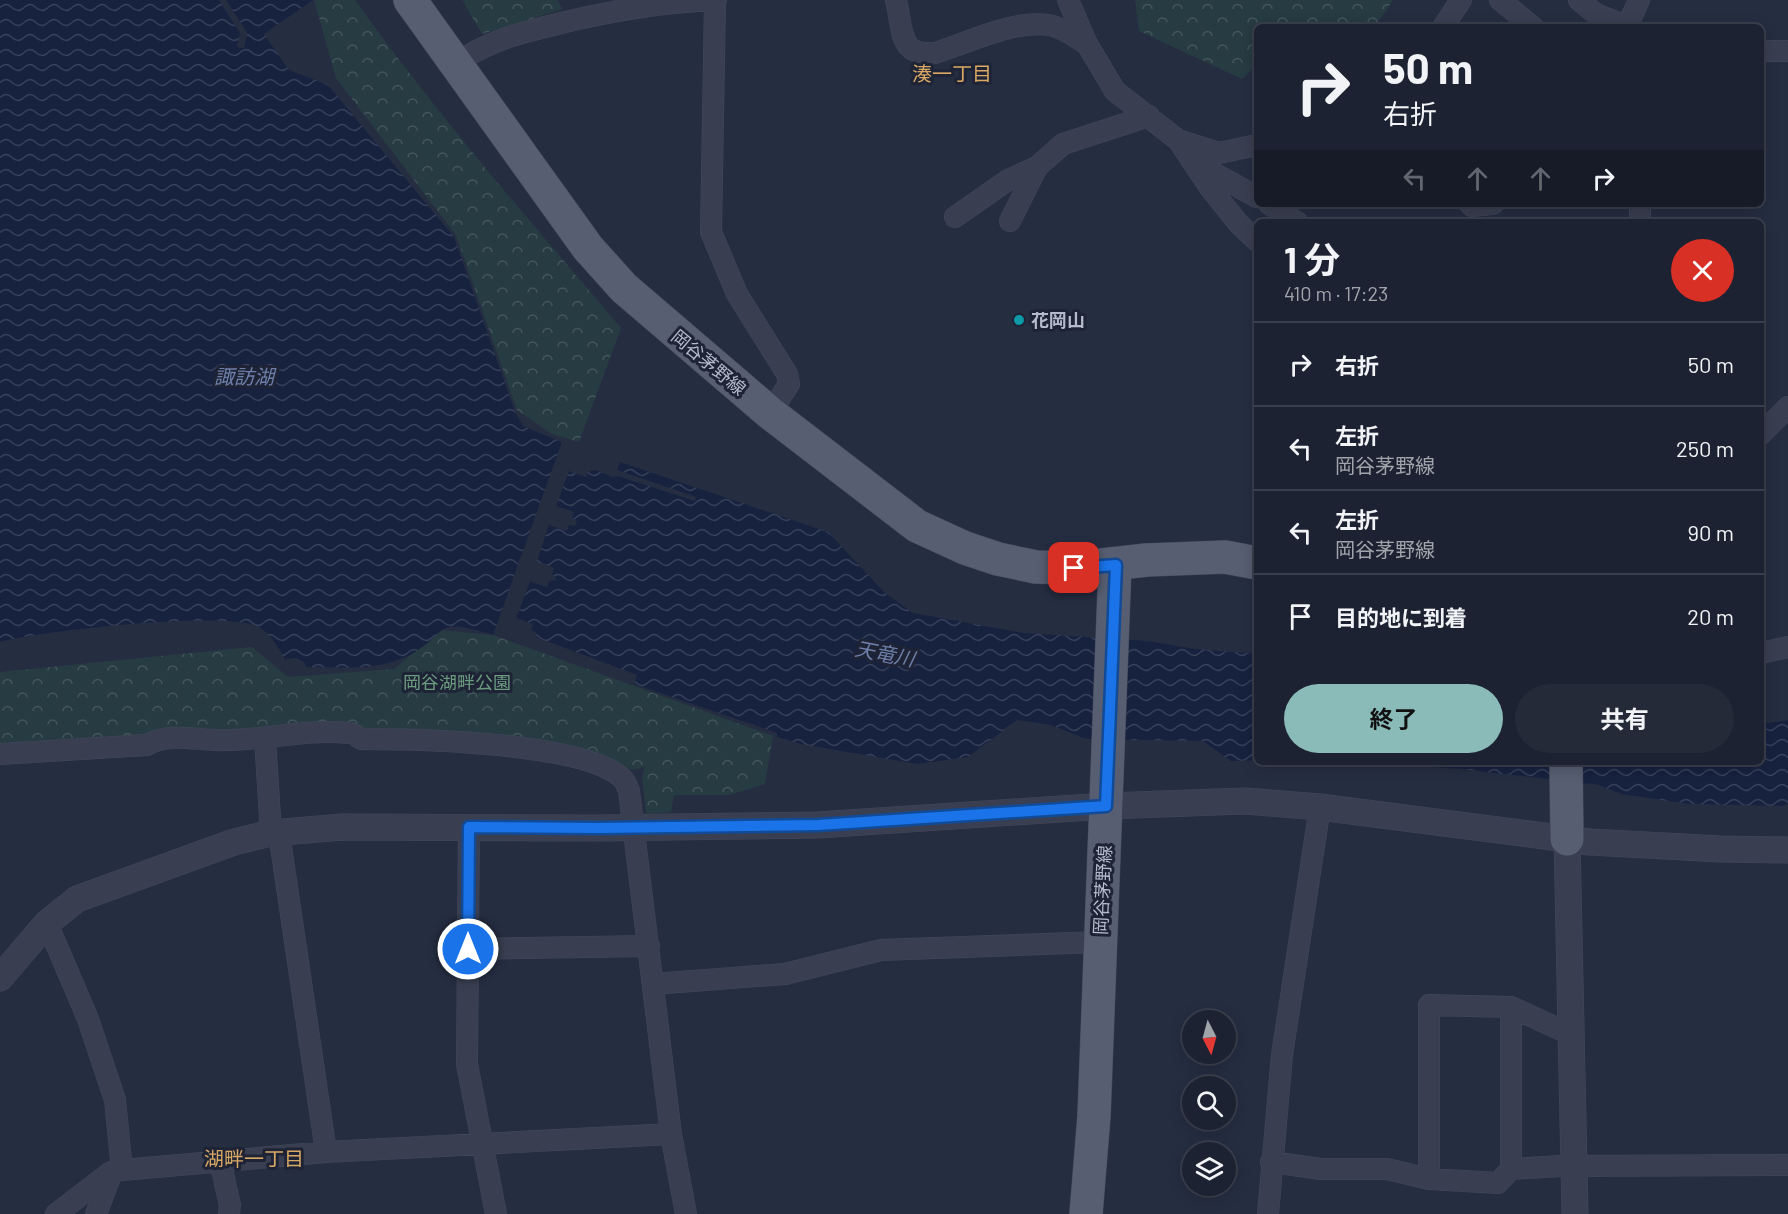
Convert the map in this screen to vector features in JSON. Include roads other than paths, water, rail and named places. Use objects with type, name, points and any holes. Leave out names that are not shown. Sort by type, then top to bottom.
[{"type":"main road","name":"岡谷茅野線","points":[[410,0],[588,248],[632,295],[770,413],[917,526],[965,548],[998,559],[1036,567],[1115,576],[1147,560],[1225,557],[1254,562]]},
{"type":"main road","name":"岡谷茅野線","points":[[1086,1214],[1094,1116],[1115,576]]},
{"type":"main road","points":[[1566,765],[1568,832]]},
{"type":"street","points":[[456,64],[473,51],[509,35],[611,10],[669,2],[716,0],[711,232],[737,294],[787,374],[789,384],[770,413]]},
{"type":"street","points":[[896,0],[906,44],[910,51],[921,55],[935,53],[1018,26],[1040,23],[1056,26],[1087,44]]},
{"type":"street","points":[[1068,0],[1087,44],[1115,91],[1178,140],[1238,223],[1254,238]]},
{"type":"street","points":[[1445,24],[1461,0]]},
{"type":"street","points":[[1500,0],[1529,24]]},
{"type":"street","points":[[1579,0],[1596,14],[1620,24]]},
{"type":"street","points":[[1628,24],[1639,0]]},
{"type":"street","points":[[1764,51],[1788,51]]},
{"type":"street","points":[[955,218],[1008,180],[1037,167],[1063,144],[1149,116]]},
{"type":"street","points":[[1178,140],[1219,153],[1254,146]]},
{"type":"street","points":[[1192,161],[1254,194]]},
{"type":"street","points":[[1010,221],[1037,167]]},
{"type":"street","points":[[1274,207],[1293,219]]},
{"type":"street","points":[[1764,431],[1788,407]]},
{"type":"street","points":[[1764,652],[1788,647]]},
{"type":"street","points":[[0,754],[30,750],[38,753],[147,745],[156,750],[265,742],[352,744],[361,739],[466,742],[533,750],[581,759],[612,771],[625,780],[628,791],[671,1134],[686,1214]]},
{"type":"street","points":[[265,742],[275,833],[326,1152]]},
{"type":"street","points":[[0,767],[31,760],[38,753]]},
{"type":"street","points":[[0,978],[47,923],[77,899],[204,852],[275,833],[342,826],[818,825],[1106,797],[1245,801],[1721,849],[1788,849]]},
{"type":"street","points":[[1268,1214],[1282,1055],[1320,807]]},
{"type":"street","points":[[469,827],[467,1064],[484,1142],[496,1214]]},
{"type":"street","points":[[1568,832],[1575,1214]]},
{"type":"street","points":[[47,923],[88,1019],[115,1100],[117,1171],[96,1214]]},
{"type":"street","points":[[653,984],[785,974],[881,950],[1100,942]]},
{"type":"street","points":[[468,949],[649,946]]},
{"type":"street","points":[[1429,1179],[1429,1005],[1511,1007],[1572,1035]]},
{"type":"street","points":[[1271,1162],[1322,1169],[1388,1169],[1429,1179],[1498,1183],[1511,1169],[1511,1007]]},
{"type":"street","points":[[56,1214],[117,1171],[326,1152],[671,1134]]},
{"type":"street","points":[[220,1161],[229,1214]]},
{"type":"street","points":[[1511,1169],[1574,1166],[1788,1165]]},
{"type":"water","name":"諏訪湖","points":[[0,0],[219,0],[240,33],[237,47],[244,48],[247,33],[226,0],[313,0],[264,34],[289,70],[328,85],[454,237],[515,412],[523,426],[562,442],[554,466],[586,477],[589,471],[596,470],[614,478],[615,475],[695,501],[696,497],[617,470],[620,462],[828,532],[884,592],[913,613],[1024,633],[1148,641],[1195,649],[1254,654],[1254,760],[1231,761],[1203,741],[1086,739],[1051,725],[1017,720],[968,757],[917,764],[801,744],[777,737],[777,733],[634,684],[637,675],[536,637],[536,632],[531,630],[533,624],[502,613],[493,635],[472,629],[448,628],[403,658],[380,665],[355,667],[306,667],[304,662],[296,658],[285,659],[267,633],[259,627],[241,622],[174,621],[91,628],[0,642]],"holes":[[[541,501],[574,512],[572,518],[577,521],[575,526],[569,525],[567,531],[534,520]],[[521,556],[554,568],[552,574],[557,580],[549,581],[547,587],[514,576]]]},
{"type":"water","points":[[1788,720],[1788,804],[1782,806],[1689,804],[1621,794],[1599,785],[1462,769],[1396,765],[1764,765],[1764,724]]},
{"type":"place","name":"花岡山","points":[[1019,320]]},
{"type":"district","name":"湊一丁目","points":[[952,73]]},
{"type":"district","name":"湖畔一丁目","points":[[254,1158]]},
{"type":"water label","name":"天竜川","points":[[885,653]]},
{"type":"park label","name":"岡谷湖畔公園","points":[[457,682]]}]
